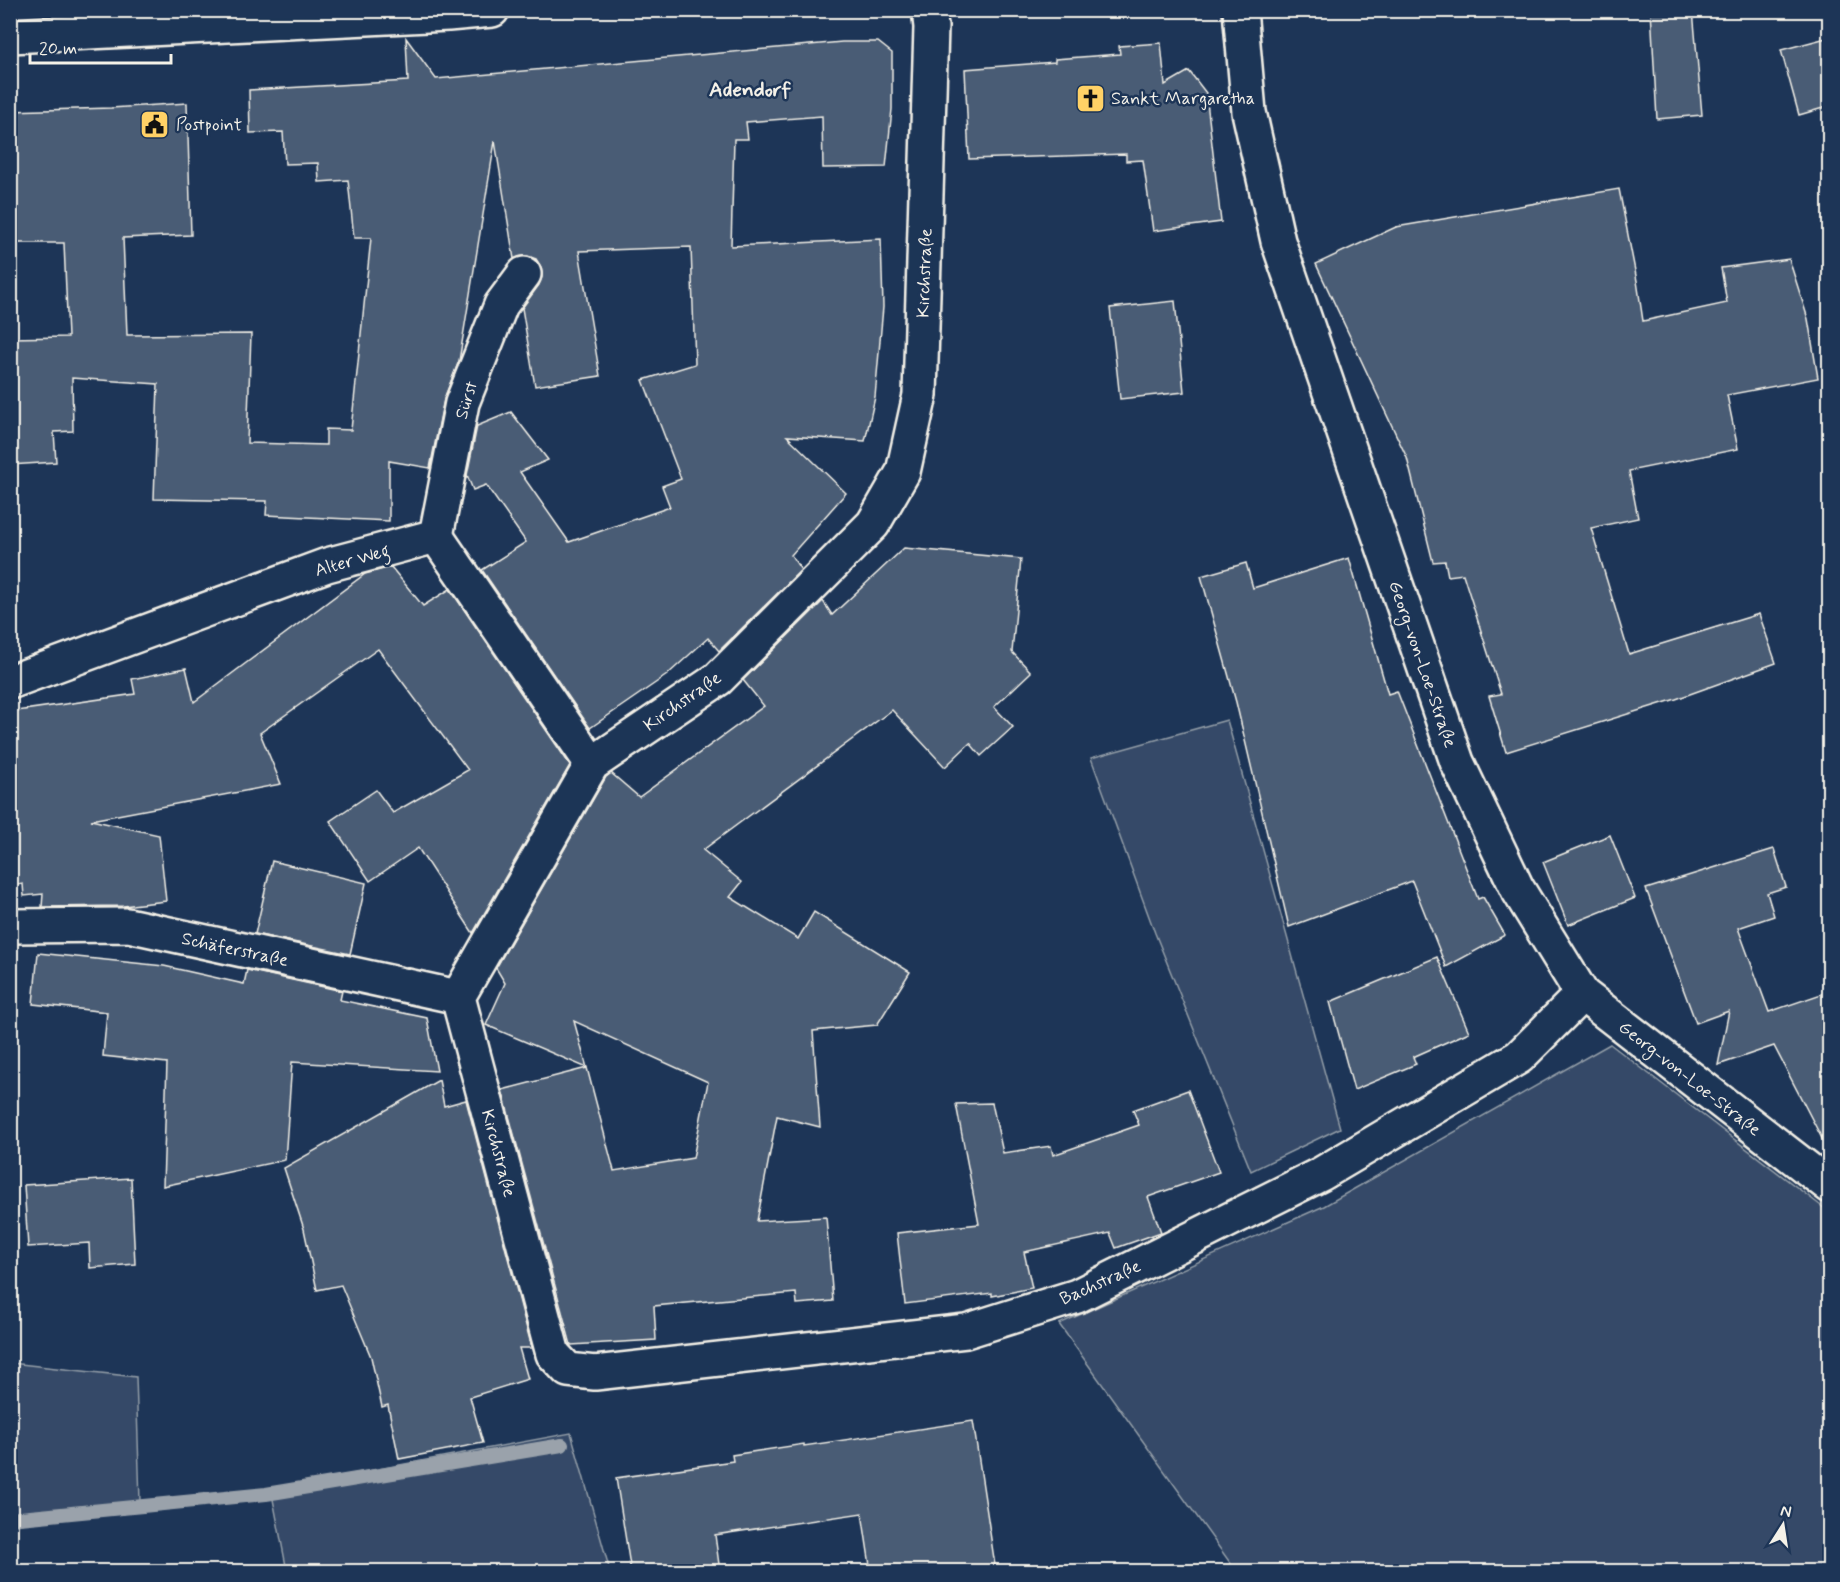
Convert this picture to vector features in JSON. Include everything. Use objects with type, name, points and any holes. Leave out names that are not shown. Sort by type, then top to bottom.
[{"type":"street","points":[[10,36],[492,10]]},
{"type":"street","name":"Kirchstraße","points":[[553,1354],[458,997],[592,764],[718,679],[873,524],[903,472],[920,395],[931,39],[929,10]]},
{"type":"street","name":"Georg-von-Loe-Straße","points":[[1240,10],[1249,112],[1278,241],[1457,762],[1517,888],[1582,994],[1830,1186]]},
{"type":"street","name":"Sürst","points":[[436,536],[462,403],[501,305],[524,274]]},
{"type":"street","points":[[436,536],[592,764]]},
{"type":"street","name":"Alter Weg","points":[[10,682],[327,565],[436,536]]},
{"type":"street","name":"Schäferstraße","points":[[10,926],[128,925],[458,997]]},
{"type":"street","name":"Bachstraße","points":[[553,1354],[568,1370],[595,1373],[966,1331],[1077,1296],[1321,1174],[1519,1057],[1582,994]]},
{"type":"shaded area","points":[[1227,720],[1340,1128],[1251,1171],[1155,933],[1091,758]]},
{"type":"shaded area","points":[[1610,1044],[1829,1212],[1829,1571],[1236,1571],[1059,1324],[1324,1206]]},
{"type":"shaded area","points":[[11,1363],[136,1377],[140,1501],[11,1515]]},
{"type":"shaded area","points":[[571,1433],[610,1571],[287,1571],[271,1489]]},
{"type":"building","points":[[1651,10],[1693,10],[1702,115],[1657,119]]},
{"type":"building","points":[[1830,37],[1830,106],[1799,115],[1781,50]]},
{"type":"building","points":[[406,38],[436,79],[842,42],[878,42],[892,53],[892,109],[886,167],[823,168],[822,116],[746,122],[748,139],[734,139],[731,246],[881,239],[883,307],[875,397],[865,441],[787,436],[846,493],[791,555],[801,570],[719,651],[708,638],[667,675],[590,728],[482,570],[526,542],[486,485],[473,490],[467,475],[477,426],[511,412],[548,460],[520,472],[569,542],[670,507],[662,486],[681,479],[643,380],[695,364],[691,247],[579,251],[600,376],[535,386],[522,308],[539,285],[542,277],[541,267],[536,259],[527,256],[514,259],[495,141],[459,361],[444,399],[430,468],[389,461],[389,521],[266,515],[267,501],[154,499],[158,384],[72,378],[73,431],[54,432],[56,462],[10,465],[10,338],[68,337],[64,243],[10,243],[10,111],[187,103],[191,235],[123,238],[127,335],[251,334],[247,443],[326,445],[326,429],[351,430],[371,238],[354,238],[348,180],[319,182],[318,163],[285,164],[283,132],[250,133],[249,90],[408,81]]},
{"type":"building","name":"Sankt Margaretha","points":[[1161,43],[1165,85],[1189,71],[1206,93],[1221,222],[1153,231],[1143,160],[1126,161],[1126,154],[969,159],[965,69],[1120,54],[1119,46]]},
{"type":"building","points":[[1619,189],[1643,321],[1727,303],[1721,268],[1789,259],[1808,319],[1818,378],[1727,395],[1738,449],[1629,471],[1638,518],[1591,528],[1629,654],[1759,614],[1776,663],[1676,699],[1506,752],[1489,696],[1501,694],[1463,574],[1448,576],[1445,561],[1433,562],[1407,458],[1316,264],[1396,227]]},
{"type":"building","points":[[1175,301],[1184,392],[1120,399],[1110,308]]},
{"type":"building","points":[[904,548],[1021,559],[1012,652],[1031,672],[994,707],[1013,727],[981,756],[970,743],[945,767],[892,710],[703,850],[742,882],[730,897],[798,939],[814,912],[910,972],[877,1025],[813,1031],[820,1127],[777,1116],[757,1221],[826,1217],[833,1301],[797,1304],[796,1293],[654,1306],[656,1340],[571,1345],[502,1090],[587,1068],[486,1025],[505,983],[496,968],[606,777],[611,773],[639,797],[764,706],[743,680],[823,601],[832,615]],"holes":[[[574,1021],[708,1082],[693,1158],[614,1171]]]},
{"type":"building","points":[[1349,558],[1388,694],[1397,691],[1478,899],[1483,897],[1505,935],[1446,967],[1412,881],[1289,927],[1236,702],[1201,576],[1246,563],[1253,588]]},
{"type":"building","points":[[391,567],[423,606],[450,589],[570,765],[473,933],[418,848],[370,881],[330,821],[376,790],[393,813],[468,770],[378,649],[260,733],[281,784],[91,820],[159,835],[166,901],[123,906],[42,907],[43,894],[24,896],[23,884],[10,886],[10,712],[135,694],[132,679],[186,668],[194,702],[365,574]]},
{"type":"building","points":[[1610,835],[1635,898],[1568,925],[1543,862]]},
{"type":"building","points":[[1774,849],[1786,887],[1767,893],[1774,916],[1738,928],[1769,1012],[1830,991],[1830,1154],[1774,1046],[1718,1065],[1729,1011],[1696,1023],[1646,889]]},
{"type":"building","points":[[272,861],[366,883],[350,954],[255,934]]},
{"type":"building","points":[[38,953],[164,966],[244,984],[247,970],[342,991],[340,1000],[427,1018],[437,1071],[292,1062],[285,1160],[163,1186],[167,1063],[103,1056],[107,1012],[33,1004]]},
{"type":"building","points":[[1437,957],[1469,1032],[1413,1057],[1416,1064],[1354,1090],[1330,1002]]},
{"type":"building","points":[[439,1080],[444,1106],[466,1100],[532,1348],[519,1348],[528,1379],[470,1397],[483,1443],[399,1459],[388,1405],[382,1407],[371,1357],[341,1285],[317,1290],[304,1229],[284,1168]]},
{"type":"building","points":[[1188,1090],[1219,1172],[1148,1197],[1161,1232],[1116,1248],[1110,1233],[1024,1252],[1032,1288],[992,1296],[992,1293],[905,1304],[897,1233],[979,1224],[956,1104],[992,1103],[1003,1153],[1051,1146],[1053,1155],[1139,1125],[1133,1110]]},
{"type":"building","points":[[131,1178],[135,1264],[90,1268],[89,1243],[28,1247],[24,1185]]},
{"type":"building","points":[[973,1421],[996,1572],[871,1572],[862,1513],[715,1535],[720,1572],[631,1572],[616,1478],[733,1461],[732,1455]]},
{"type":"waterway","points":[[10,1519],[266,1494],[562,1445]]},
{"type":"place","name":"Sankt Margaretha","points":[[1090,98]]},
{"type":"place","name":"Postpoint","points":[[155,124]]},
{"type":"district","name":"Adendorf","points":[[750,89]]}]
